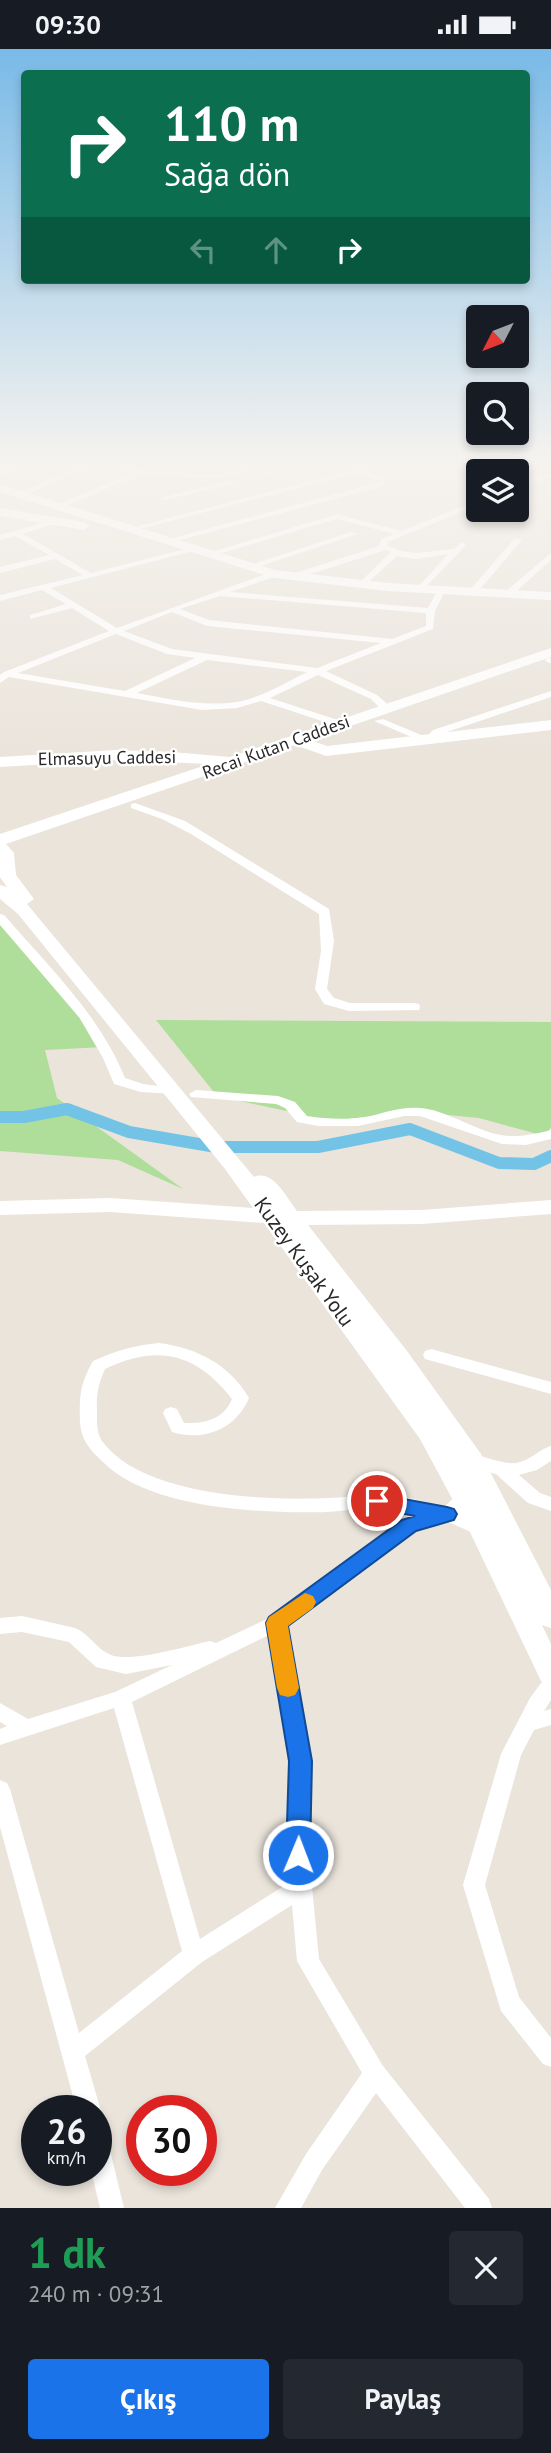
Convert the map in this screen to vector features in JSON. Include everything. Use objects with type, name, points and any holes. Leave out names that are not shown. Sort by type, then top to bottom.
[{"type":"main road","points":[[226,560],[292,577],[362,585],[551,596]]},
{"type":"main road","name":"Recai Kutan Caddesi","points":[[1,852],[236,763],[303,743],[551,658]]},
{"type":"main road","name":"Recai Kutan Caddesi","points":[[1,852],[256,765],[340,724],[383,715]]},
{"type":"main road","points":[[303,743],[326,751],[551,725]]},
{"type":"main road","name":"Elmasuyu Caddesi","points":[[0,762],[105,755],[192,757],[256,765]]},
{"type":"main road","name":"Kuzey Kuşak Yolu","points":[[1,852],[7,875],[15,887],[398,1357],[472,1461],[551,1617]]},
{"type":"main road","name":"Kuzey Kuşak Yolu","points":[[0,890],[24,910],[214,1131]]},
{"type":"main road","points":[[0,1208],[110,1205],[282,1217],[422,1217],[551,1207]]},
{"type":"main road","name":"Kuzey Kuşak Yolu","points":[[282,1217],[430,1434],[456,1506],[482,1530],[551,1673]]},
{"type":"street","points":[[0,570],[42,560]]},
{"type":"street","points":[[63,560],[91,576]]},
{"type":"street","points":[[1,597],[155,560]]},
{"type":"street","points":[[248,567],[271,560]]},
{"type":"street","points":[[292,577],[346,560]]},
{"type":"street","points":[[362,585],[388,560]]},
{"type":"street","points":[[420,590],[447,560]]},
{"type":"street","points":[[472,593],[501,560]]},
{"type":"street","points":[[509,594],[547,560]]},
{"type":"street","points":[[2,675],[274,573]]},
{"type":"street","points":[[43,587],[116,631],[170,652],[318,671],[373,697],[383,715],[428,741],[436,731],[551,694]]},
{"type":"street","points":[[2,675],[202,707],[237,705],[261,698],[318,671],[430,627],[431,611],[441,591]]},
{"type":"street","points":[[218,593],[431,611]]},
{"type":"street","points":[[33,617],[73,605]]},
{"type":"street","points":[[172,610],[207,623],[396,642]]},
{"type":"street","points":[[127,694],[206,657]]},
{"type":"street","points":[[261,698],[340,724]]},
{"type":"street","points":[[135,806],[159,812],[195,830],[249,867],[325,912],[328,960],[321,989],[329,1001],[349,1007],[414,1007]]},
{"type":"street","points":[[0,918],[93,1028],[110,1056],[119,1081],[141,1088],[169,1091]]},
{"type":"street","points":[[196,1094],[278,1100],[290,1105],[302,1119],[320,1123],[349,1123],[407,1111],[431,1113],[488,1137],[512,1143],[551,1134]]},
{"type":"street","points":[[172,1413],[178,1428],[206,1428],[222,1423],[236,1413],[241,1398],[217,1370],[200,1358],[184,1353],[167,1349],[138,1349],[99,1364],[89,1386],[88,1398],[89,1427],[93,1442],[117,1466],[157,1486],[194,1497],[245,1502],[326,1505],[377,1501],[456,1506]]},
{"type":"street","points":[[431,1355],[551,1388]]},
{"type":"street","points":[[503,1472],[538,1463],[551,1452]]},
{"type":"street","points":[[472,1461],[503,1472],[534,1498],[551,1504]]},
{"type":"street","points":[[0,1737],[121,1698],[276,1623],[409,1526],[456,1506]]},
{"type":"street","points":[[276,1623],[300,1761],[298,1855],[308,1961],[376,2074],[480,2208]]},
{"type":"street","points":[[0,1626],[22,1625],[75,1636],[103,1661],[126,1666],[233,1644]]},
{"type":"street","points":[[551,1685],[511,1754],[474,1885],[509,2003],[551,2056]]},
{"type":"street","points":[[121,1698],[194,1955]]},
{"type":"street","points":[[0,1711],[25,1728]]},
{"type":"street","points":[[527,1723],[551,1717]]},
{"type":"street","points":[[0,1789],[85,2095]]},
{"type":"street","points":[[74,2051],[194,1955],[301,1887]]},
{"type":"street","points":[[286,2208],[314,2162],[376,2074]]},
{"type":"street","points":[[107,2186],[112,2208]]},
{"type":"green space","points":[[0,924],[104,1047],[45,1050],[57,1098],[183,1189],[118,1160],[0,1151]]},
{"type":"green space","points":[[156,1020],[551,1022],[551,1127],[545,1136],[479,1118],[407,1111],[320,1123],[296,1113],[217,1096]]},
{"type":"waterway","points":[[0,1117],[24,1117],[67,1109],[129,1132],[216,1147],[318,1147],[410,1129],[499,1163],[534,1164],[551,1156]]},
{"type":"slow traffic","points":[[288,1688],[276,1623],[305,1602]]},
{"type":"route","points":[[298,1855],[300,1761],[276,1623],[409,1526],[447,1514],[377,1501]]}]
